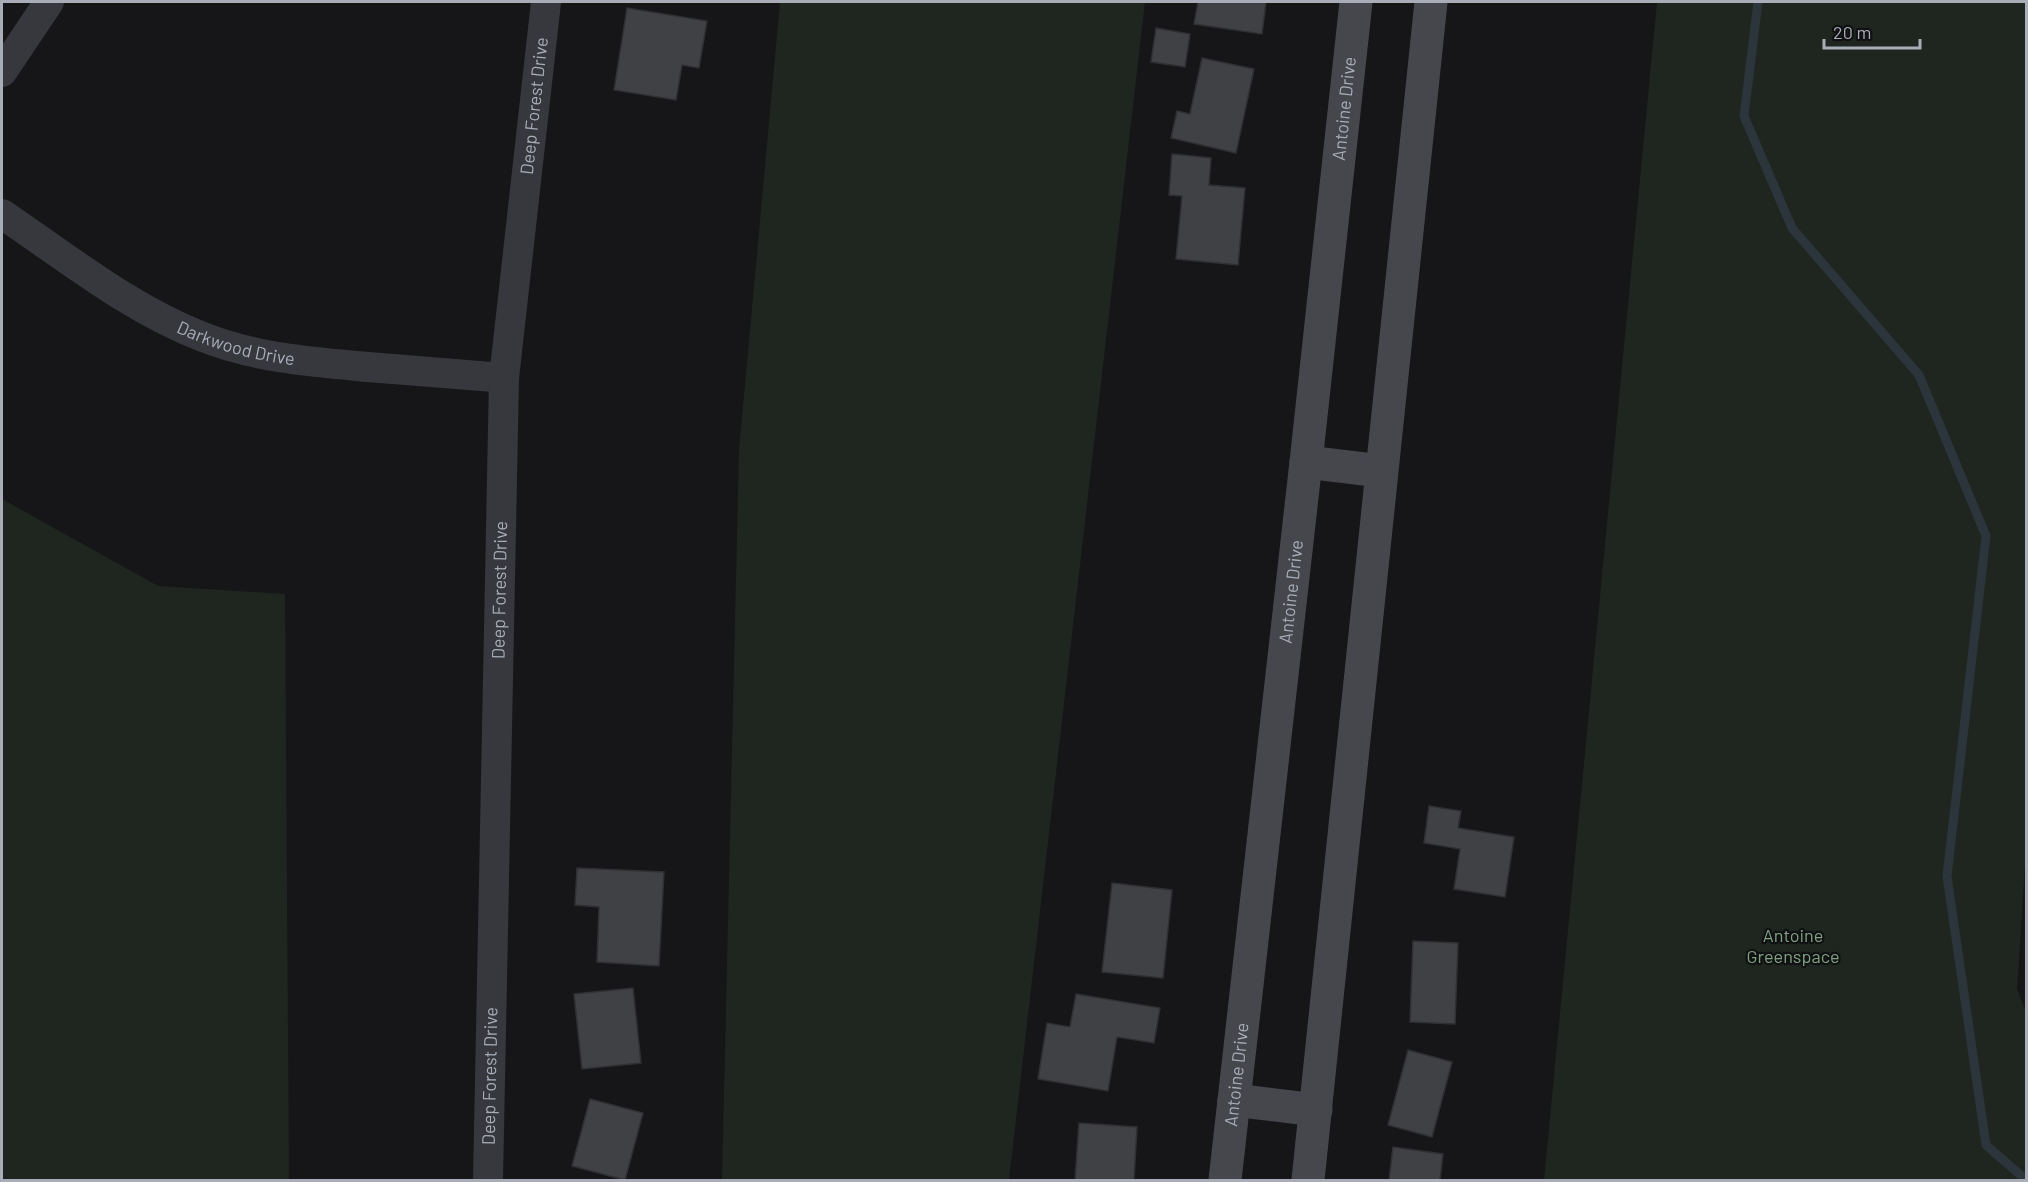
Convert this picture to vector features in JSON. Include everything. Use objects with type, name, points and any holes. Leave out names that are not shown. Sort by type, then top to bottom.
[{"type":"main road","name":"Antoine Drive","points":[[1224,1180],[1356,2]]},
{"type":"main road","points":[[1308,1180],[1431,2]]},
{"type":"main road","points":[[1306,462],[1381,471]]},
{"type":"main road","points":[[1234,1100],[1316,1110]]},
{"type":"street","points":[[2,72],[49,2]]},
{"type":"street","name":"Deep Forest Drive","points":[[488,1180],[504,378],[546,2]]},
{"type":"street","name":"Darkwood Drive","points":[[2,214],[123,295],[163,319],[203,337],[254,353],[303,362],[504,378]]},
{"type":"green space","points":[[780,2],[1145,2],[1009,1180],[722,1180],[739,450]]},
{"type":"green space","name":"Antoine Greenspace","points":[[1657,2],[2026,2],[2026,850],[2017,989],[2026,1012],[2026,1180],[1544,1180]]},
{"type":"green space","points":[[2,499],[158,586],[285,594],[289,1180],[2,1180]]},
{"type":"building","points":[[1198,2],[1266,2],[1262,34],[1194,24]]},
{"type":"building","points":[[627,8],[707,21],[699,68],[682,65],[676,100],[614,90]]},
{"type":"building","points":[[1156,28],[1190,34],[1185,67],[1151,62]]},
{"type":"building","points":[[1202,58],[1254,69],[1236,153],[1171,138],[1177,111],[1190,114]]},
{"type":"building","points":[[1172,154],[1211,158],[1209,185],[1245,188],[1238,265],[1176,259],[1182,196],[1169,195]]},
{"type":"building","points":[[1429,806],[1461,811],[1458,828],[1514,837],[1505,897],[1454,889],[1460,849],[1424,843]]},
{"type":"building","points":[[577,868],[664,872],[659,966],[597,962],[599,907],[575,905]]},
{"type":"building","points":[[1112,883],[1172,890],[1163,978],[1102,972]]},
{"type":"building","points":[[1413,941],[1458,943],[1455,1024],[1410,1022]]},
{"type":"building","points":[[633,988],[641,1063],[582,1069],[574,994]]},
{"type":"building","points":[[1076,994],[1160,1008],[1154,1043],[1117,1037],[1108,1091],[1038,1079],[1047,1023],[1070,1027]]},
{"type":"building","points":[[1408,1050],[1452,1062],[1432,1137],[1388,1125]]},
{"type":"building","points":[[590,1099],[643,1113],[625,1180],[572,1166]]},
{"type":"building","points":[[1079,1123],[1137,1127],[1134,1180],[1075,1180]]},
{"type":"building","points":[[1393,1147],[1443,1154],[1440,1180],[1389,1180]]},
{"type":"waterway","points":[[1758,2],[1744,116],[1792,228],[1919,375],[1986,536],[1947,876],[1986,1145],[2026,1180]]}]
